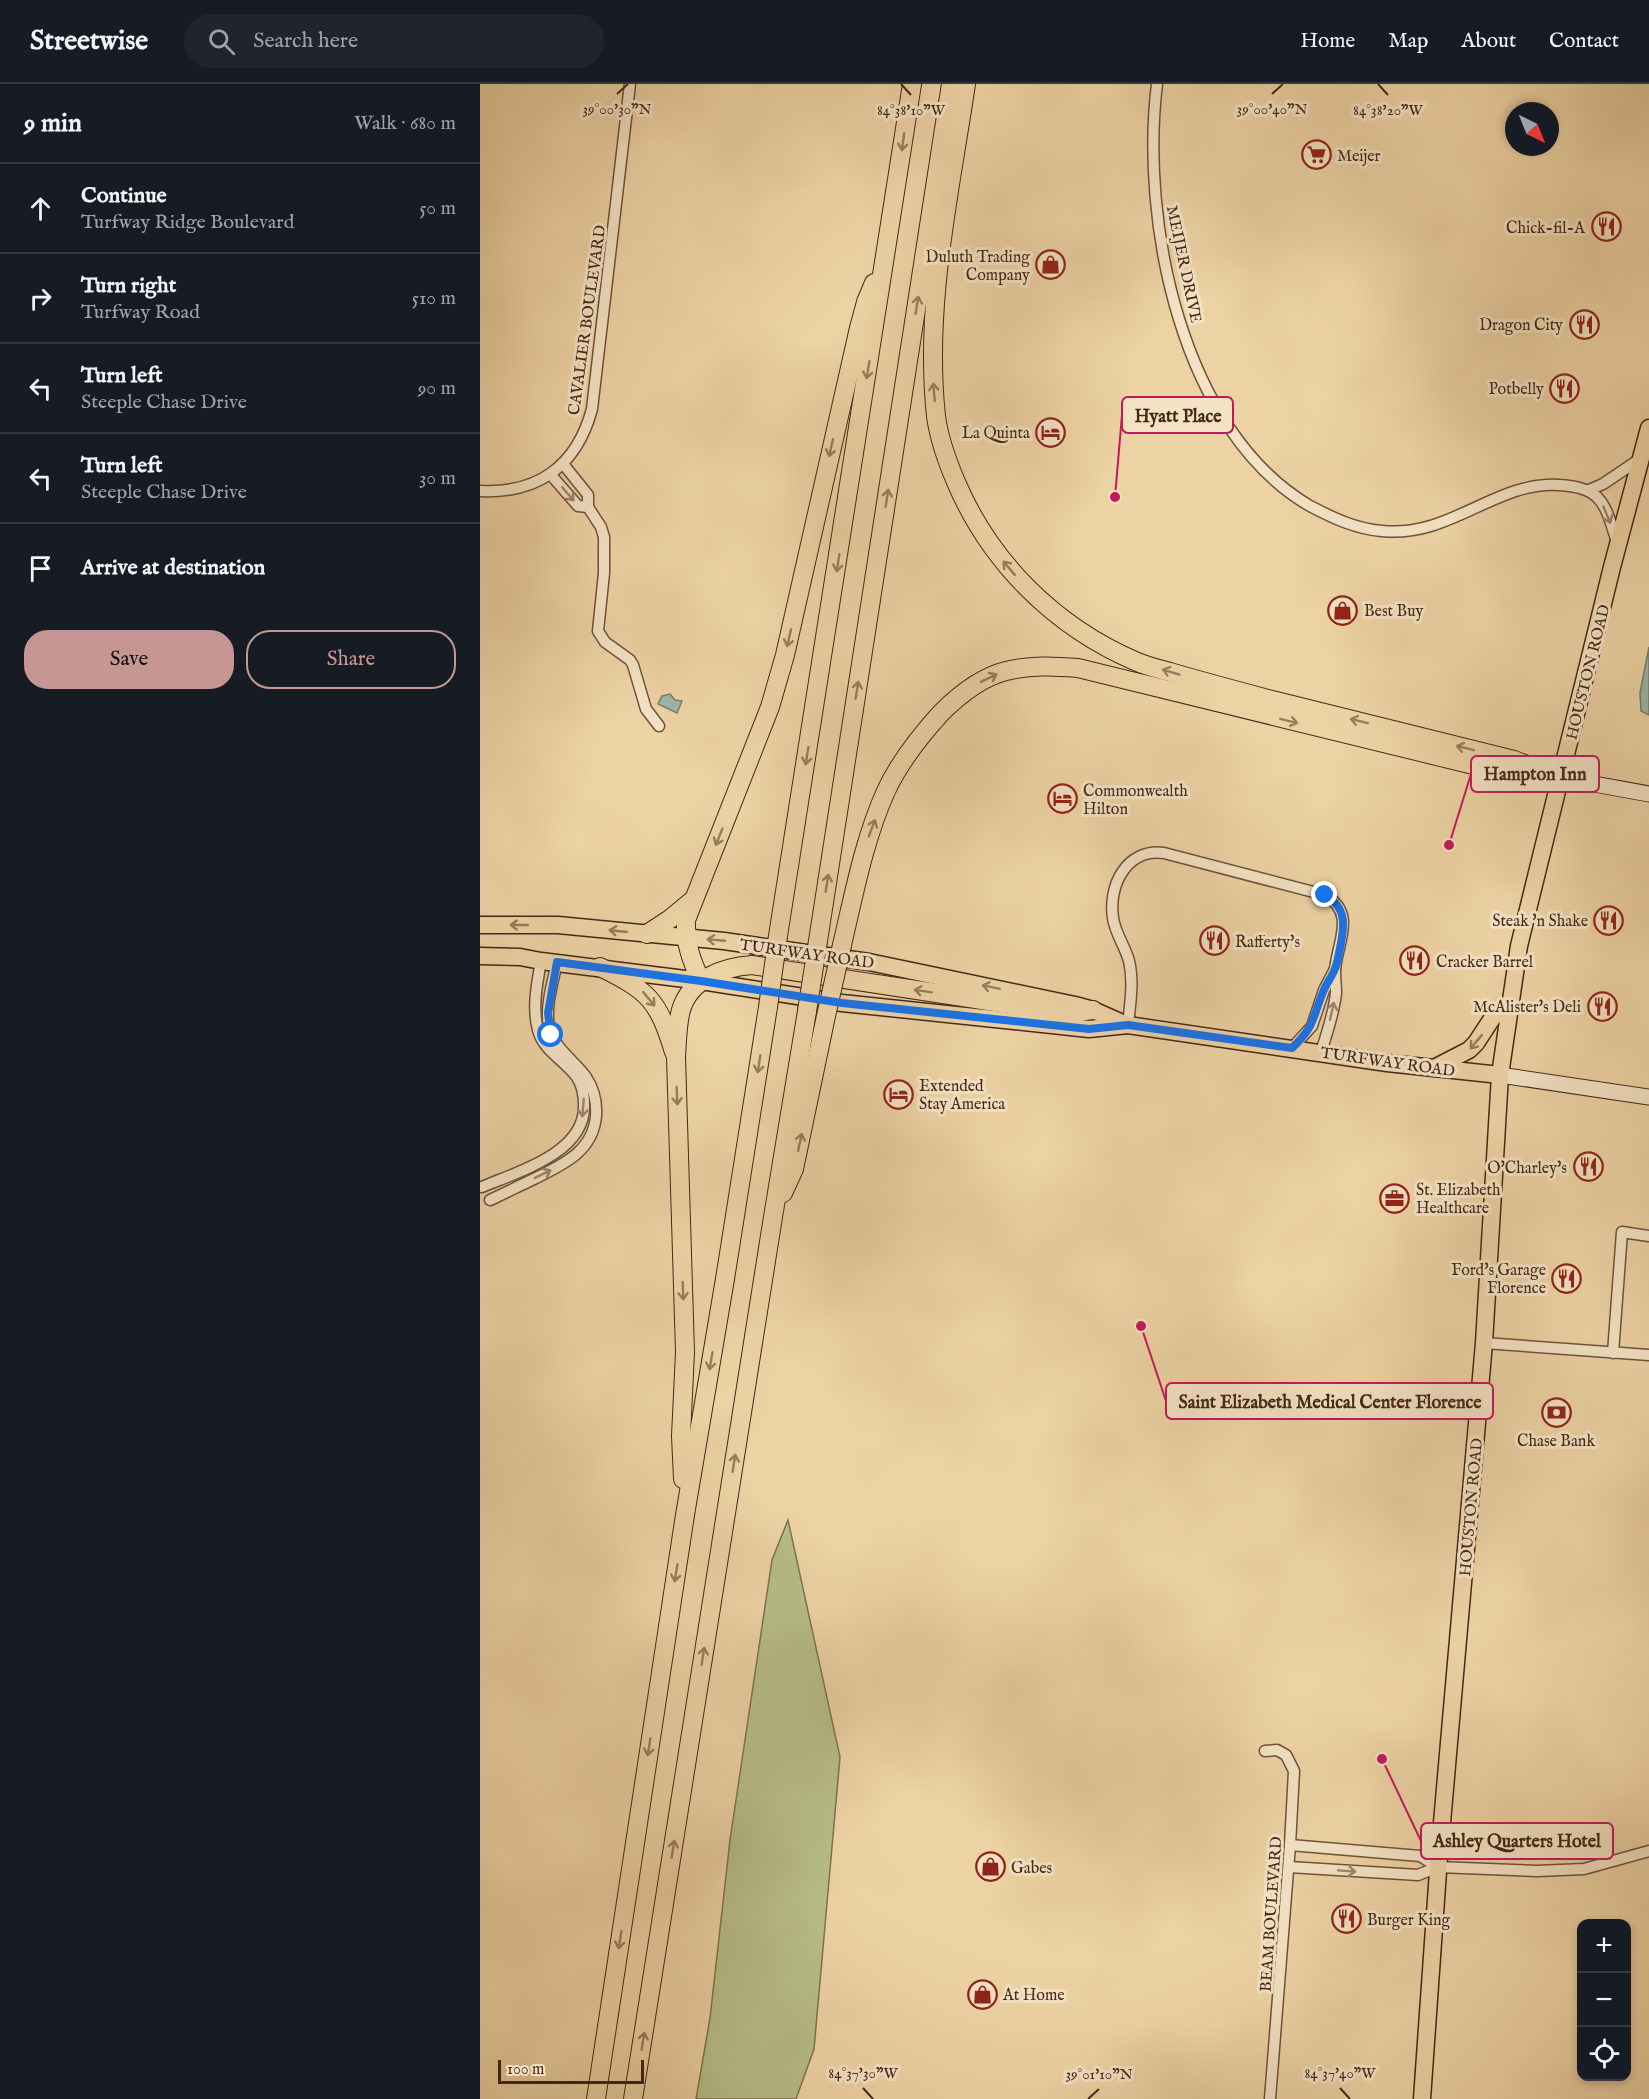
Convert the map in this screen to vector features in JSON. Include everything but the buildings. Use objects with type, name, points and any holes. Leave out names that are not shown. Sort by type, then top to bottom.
[{"type":"highway","points":[[596,2099],[685,1515],[725,1279],[912,84]]},
{"type":"highway","points":[[633,2099],[807,1011],[951,84]]},
{"type":"highway","points":[[966,84],[934,314],[932,370],[936,419],[946,458],[969,511],[992,547],[1020,582],[1052,611],[1089,636],[1135,662],[1212,685],[1514,760],[1561,778]]},
{"type":"highway","points":[[701,981],[687,950],[686,920],[770,707],[785,655],[859,328],[866,302],[887,250]]},
{"type":"highway","points":[[773,1216],[794,1169],[826,1016],[866,845],[886,790],[927,729],[951,703],[974,686],[1004,671],[1038,666],[1078,668],[1510,774],[1561,778]]},
{"type":"highway","points":[[647,934],[694,899]]},
{"type":"highway","points":[[685,1515],[681,1436],[685,1352],[676,1057],[681,1010],[692,990],[701,981],[733,966],[752,965],[1002,1003],[1077,1012],[1093,1010]]},
{"type":"highway","points":[[600,968],[629,981],[648,995],[668,1031],[676,1057]]},
{"type":"main road","name":"HOUSTON ROAD","points":[[1422,2099],[1438,1867],[1484,1343],[1500,1075],[1509,1005],[1519,946],[1618,544],[1649,428]]},
{"type":"main road","points":[[1561,778],[1649,794]]},
{"type":"main road","name":"TURFWAY ROAD","points":[[480,925],[558,925],[685,937],[869,962],[1093,1010],[1128,1025]]},
{"type":"main road","name":"TURFWAY ROAD","points":[[480,956],[520,957],[701,981],[842,1003],[1089,1029],[1128,1025],[1649,1097]]},
{"type":"main road","points":[[1433,1068],[1469,1050],[1493,1017],[1509,1005]]},
{"type":"street","name":"CAVALIER BOULEVARD","points":[[480,491],[510,490],[551,475],[564,465],[584,434],[591,409],[610,267],[630,84]]},
{"type":"street","name":"MEIJER DRIVE","points":[[1157,84],[1154,136],[1157,212],[1172,294],[1204,386],[1218,412],[1243,447],[1271,476],[1284,488],[1325,514],[1348,524],[1383,531],[1409,531],[1435,526],[1517,490],[1534,486],[1560,485],[1589,490]]},
{"type":"street","points":[[1618,544],[1607,512],[1589,490],[1603,484],[1641,459]]},
{"type":"street","points":[[564,465],[588,495],[588,507],[601,527],[604,537],[604,573],[598,631],[605,642],[630,660],[646,709],[659,726]]},
{"type":"street","points":[[551,475],[578,506],[588,507]]},
{"type":"street","points":[[1128,1025],[1131,981],[1129,960],[1113,918],[1112,902],[1118,879],[1124,868],[1132,860],[1151,851],[1325,895],[1333,899],[1343,921],[1343,934],[1335,969],[1324,990],[1312,1026],[1292,1048]]},
{"type":"street","points":[[482,1187],[556,1154],[569,1143],[575,1134],[584,1111],[582,1085],[574,1073],[549,1049],[539,1033],[535,999],[549,962]]},
{"type":"street","points":[[490,1200],[567,1163],[589,1141],[595,1126],[597,1110],[591,1084],[556,1044],[549,1026],[549,962]]},
{"type":"street","points":[[1321,1052],[1336,994],[1335,969]]},
{"type":"street","points":[[1613,1353],[1622,1232],[1649,1236]]},
{"type":"street","points":[[1484,1343],[1649,1355]]},
{"type":"street","name":"BEAM BOULEVARD","points":[[1265,1751],[1277,1750],[1286,1755],[1294,1771],[1289,1867],[1270,2099]]},
{"type":"street","points":[[1290,1845],[1420,1856],[1438,1867]]},
{"type":"street","points":[[1289,1867],[1418,1875],[1438,1867],[1584,1869],[1649,1851]]},
{"type":"green space","points":[[788,1520],[840,1757],[814,2049],[796,2099],[696,2099],[710,2018],[730,1840],[772,1560]]},
{"type":"water","points":[[1649,647],[1649,715],[1641,711],[1640,693]]},
{"type":"water","points":[[670,694],[675,700],[682,701],[677,713],[658,704],[662,696]]},
{"type":"place","name":"Meijer","points":[[1316,155]]},
{"type":"place","name":"Chick-fil-A","points":[[1606,227]]},
{"type":"place","name":"Duluth Trading Company","points":[[1051,265]]},
{"type":"place","name":"Dragon City","points":[[1584,324]]},
{"type":"place","name":"Potbelly","points":[[1565,388]]},
{"type":"place","name":"La Quinta","points":[[1051,432]]},
{"type":"place","name":"Hyatt Place","points":[[1115,497]]},
{"type":"place","name":"Best Buy","points":[[1343,610]]},
{"type":"place","name":"Commonwealth Hilton","points":[[1062,799]]},
{"type":"place","name":"Hampton Inn","points":[[1449,845]]},
{"type":"place","name":"Steak 'n Shake","points":[[1609,920]]},
{"type":"place","name":"Rafferty's","points":[[1214,941]]},
{"type":"place","name":"Cracker Barrel","points":[[1415,961]]},
{"type":"place","name":"McAlister's Deli","points":[[1602,1006]]},
{"type":"place","name":"Extended Stay America","points":[[898,1094]]},
{"type":"place","name":"O'Charley's","points":[[1588,1167]]},
{"type":"place","name":"St. Elizabeth Healthcare","points":[[1395,1198]]},
{"type":"place","name":"Ford's Garage Florence","points":[[1567,1278]]},
{"type":"place","name":"Saint Elizabeth Medical Center Florence","points":[[1141,1326]]},
{"type":"place","name":"Chase Bank","points":[[1556,1412]]},
{"type":"place","name":"Ashley Quarters Hotel","points":[[1382,1759]]},
{"type":"place","name":"Gabes","points":[[990,1867]]},
{"type":"place","name":"Burger King","points":[[1346,1919]]},
{"type":"place","name":"At Home","points":[[982,1994]]},
{"type":"route","points":[[551,1035],[548,1013],[557,962],[842,1003],[1089,1029],[1128,1025],[1292,1048],[1312,1026],[1324,990],[1335,969],[1343,934],[1343,921],[1339,908],[1333,899],[1325,895]]}]
